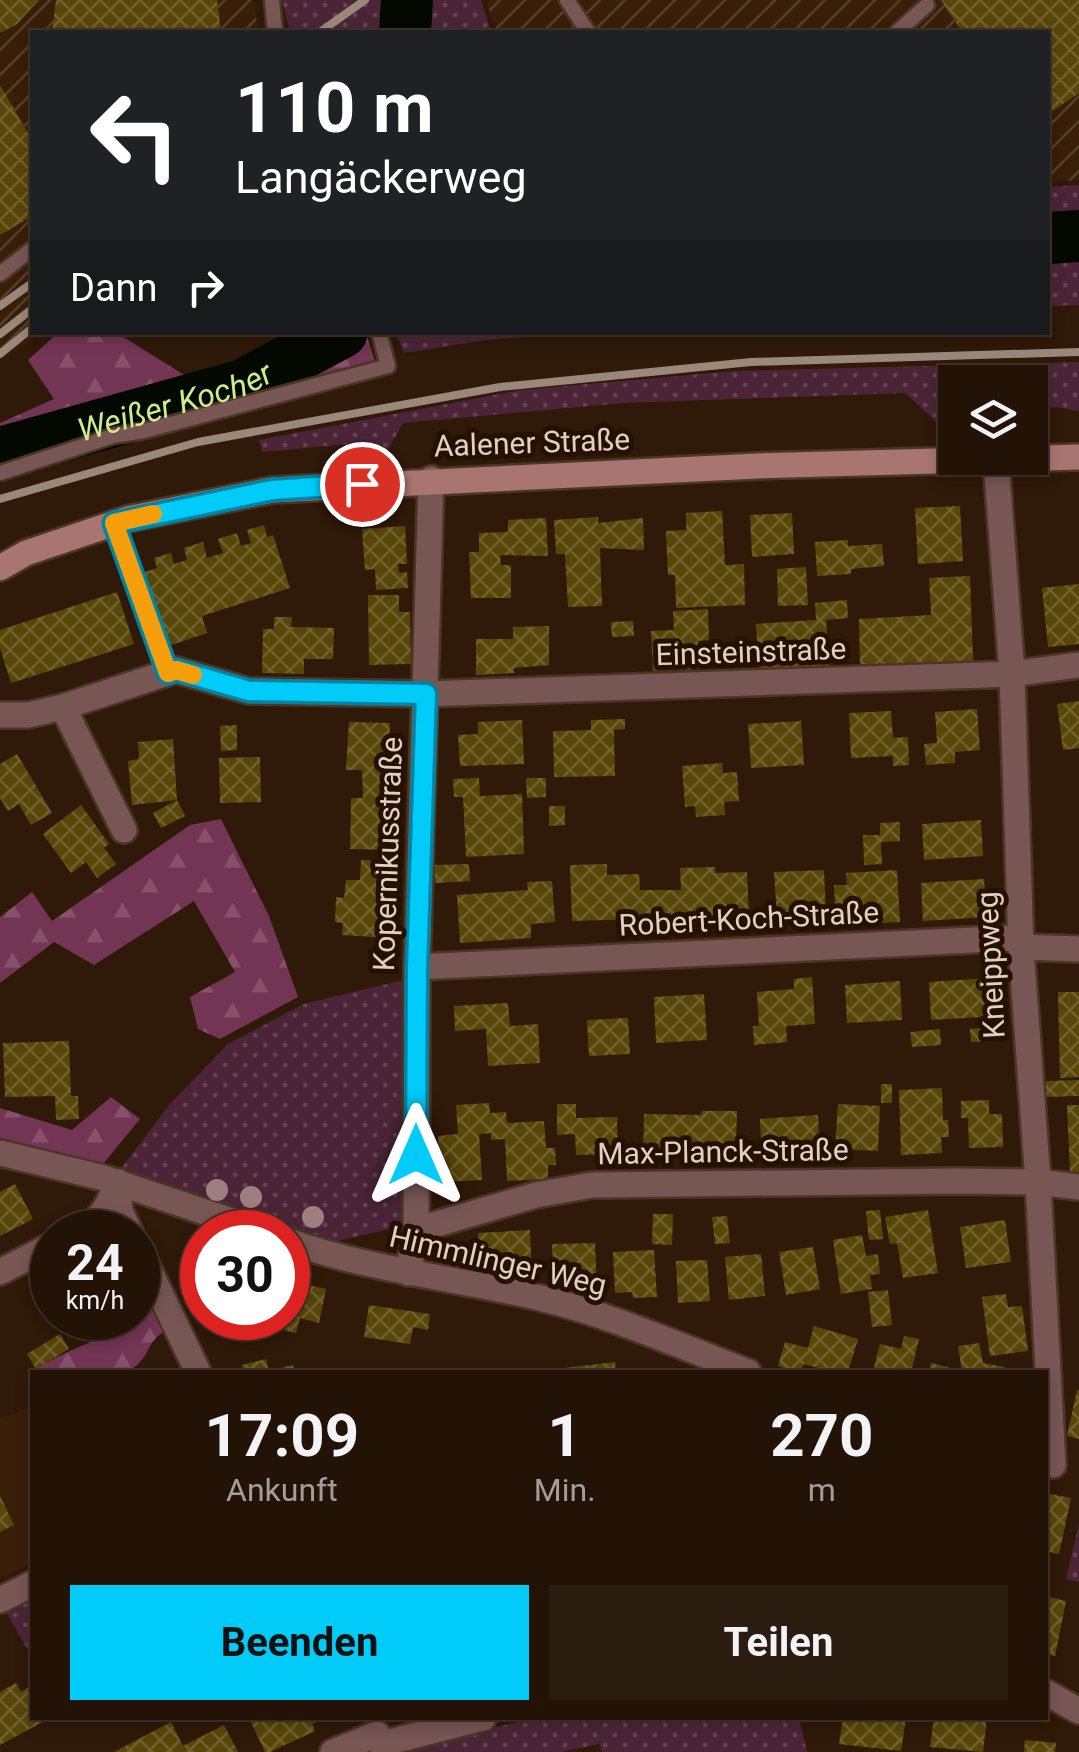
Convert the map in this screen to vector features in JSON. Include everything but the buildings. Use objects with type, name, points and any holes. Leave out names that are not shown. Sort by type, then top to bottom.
[{"type":"street","name":"Aalener Straße","points":[[1048,458],[1079,457]]},
{"type":"street","name":"Aalener Straße","points":[[0,568],[26,553],[114,523],[272,490],[757,466],[938,461]]},
{"type":"street","name":"Kneippweg","points":[[997,475],[1012,674],[1021,947],[1038,1182],[1045,1370]]},
{"type":"street","name":"Kopernikusstraße","points":[[416,1230],[417,968],[432,480]]},
{"type":"street","name":"Einsteinstraße","points":[[168,673],[176,670],[249,691],[426,694],[1012,674],[1079,665]]},
{"type":"street","points":[[0,715],[28,716],[168,673]]},
{"type":"street","points":[[62,707],[124,830]]},
{"type":"street","name":"Robert-Koch-Straße","points":[[417,968],[1015,938],[1021,947],[1079,948]]},
{"type":"street","points":[[0,1152],[118,1182],[200,1210]]},
{"type":"street","points":[[106,1210],[118,1182]]},
{"type":"street","points":[[118,1182],[120,1210]]},
{"type":"street","name":"Max-Planck-Straße","points":[[416,1230],[536,1195],[592,1185],[1038,1182],[1079,1187]]},
{"type":"street","points":[[408,1273],[416,1230]]},
{"type":"street","name":"Himmlinger Weg","points":[[310,1249],[334,1258],[542,1298],[646,1332],[714,1366]]},
{"type":"street","points":[[0,1272],[30,1257]]},
{"type":"street","points":[[160,1293],[197,1370]]},
{"type":"street","name":"Kneippweg","points":[[1048,1438],[1049,1464]]},
{"type":"street","points":[[1049,1464],[1079,1471]]},
{"type":"street","points":[[0,1600],[30,1585]]},
{"type":"street","points":[[1048,1694],[1079,1711]]},
{"type":"street","points":[[333,1752],[378,1737],[473,1720]]},
{"type":"lane","points":[[272,0],[275,30]]},
{"type":"lane","points":[[567,0],[587,30]]},
{"type":"lane","points":[[899,30],[927,5]]},
{"type":"lane","points":[[0,274],[30,251]]},
{"type":"lane","points":[[0,474],[113,436],[388,366],[380,335]]},
{"type":"lane","points":[[114,523],[168,673]]},
{"type":"shaded area","points":[[0,0],[254,0],[258,30],[30,30],[30,335],[37,335],[0,361]]},
{"type":"shaded area","points":[[282,0],[481,0],[490,30],[290,30]]},
{"type":"shaded area","points":[[486,0],[1079,0],[1079,180],[1050,182],[1050,30],[495,30]]},
{"type":"shaded area","points":[[1079,185],[1079,305],[1050,306],[1050,187]]},
{"type":"shaded area","points":[[397,335],[549,335],[485,340],[404,353]]},
{"type":"shaded area","points":[[1079,362],[1079,411],[1048,408],[1048,365],[964,365]]},
{"type":"shaded area","points":[[938,366],[938,423],[905,393],[623,403],[403,423],[382,460],[349,444],[262,452],[259,440],[520,390],[735,371]]},
{"type":"shaded area","points":[[408,979],[406,1225],[329,1243],[310,1236],[310,1210],[235,1210],[120,1170],[170,1104],[228,1044],[304,1004]]},
{"type":"shaded area","points":[[30,1407],[30,1565],[0,1579],[0,1419]]},
{"type":"shaded area","points":[[1079,1524],[1079,1582],[1066,1579]]},
{"type":"shaded area","points":[[30,1594],[30,1654],[3,1607]]},
{"type":"shaded area","points":[[529,1720],[799,1720],[807,1752],[602,1752],[599,1744],[561,1752],[396,1752],[393,1748]]},
{"type":"green space","points":[[56,335],[120,335],[205,388],[367,335],[376,365],[143,428],[134,423],[29,449],[0,463],[0,423],[54,399],[28,360]]},
{"type":"green space","points":[[221,819],[269,916],[298,997],[220,1039],[198,1029],[190,997],[235,972],[194,901],[94,965],[54,942],[0,983],[0,917],[32,892],[52,921],[190,825]]},
{"type":"green space","points":[[111,1097],[140,1119],[103,1164],[0,1138],[0,1108],[72,1130]]},
{"type":"green space","points":[[160,1314],[168,1329],[160,1336]]},
{"type":"green space","points":[[94,1340],[155,1340],[137,1365],[126,1370],[36,1369]]},
{"type":"waterway","points":[[405,30],[407,0]]},
{"type":"waterway","points":[[1050,238],[1079,236]]},
{"type":"waterway","name":"Weißer Kocher","points":[[0,453],[243,385],[336,335]]},
{"type":"railway","points":[[323,30],[365,0]]},
{"type":"railway","points":[[0,306],[30,284]]},
{"type":"railway","points":[[0,334],[30,311]]},
{"type":"railway","points":[[0,354],[30,330]]},
{"type":"railway","points":[[0,499],[198,442],[500,387],[751,362],[1079,352]]},
{"type":"slow traffic","points":[[153,514],[114,523],[168,673],[176,670],[193,675]]},
{"type":"route","points":[[362,484],[272,490],[114,523],[168,673],[176,670],[249,691],[426,694],[417,968],[416,1155]]}]
